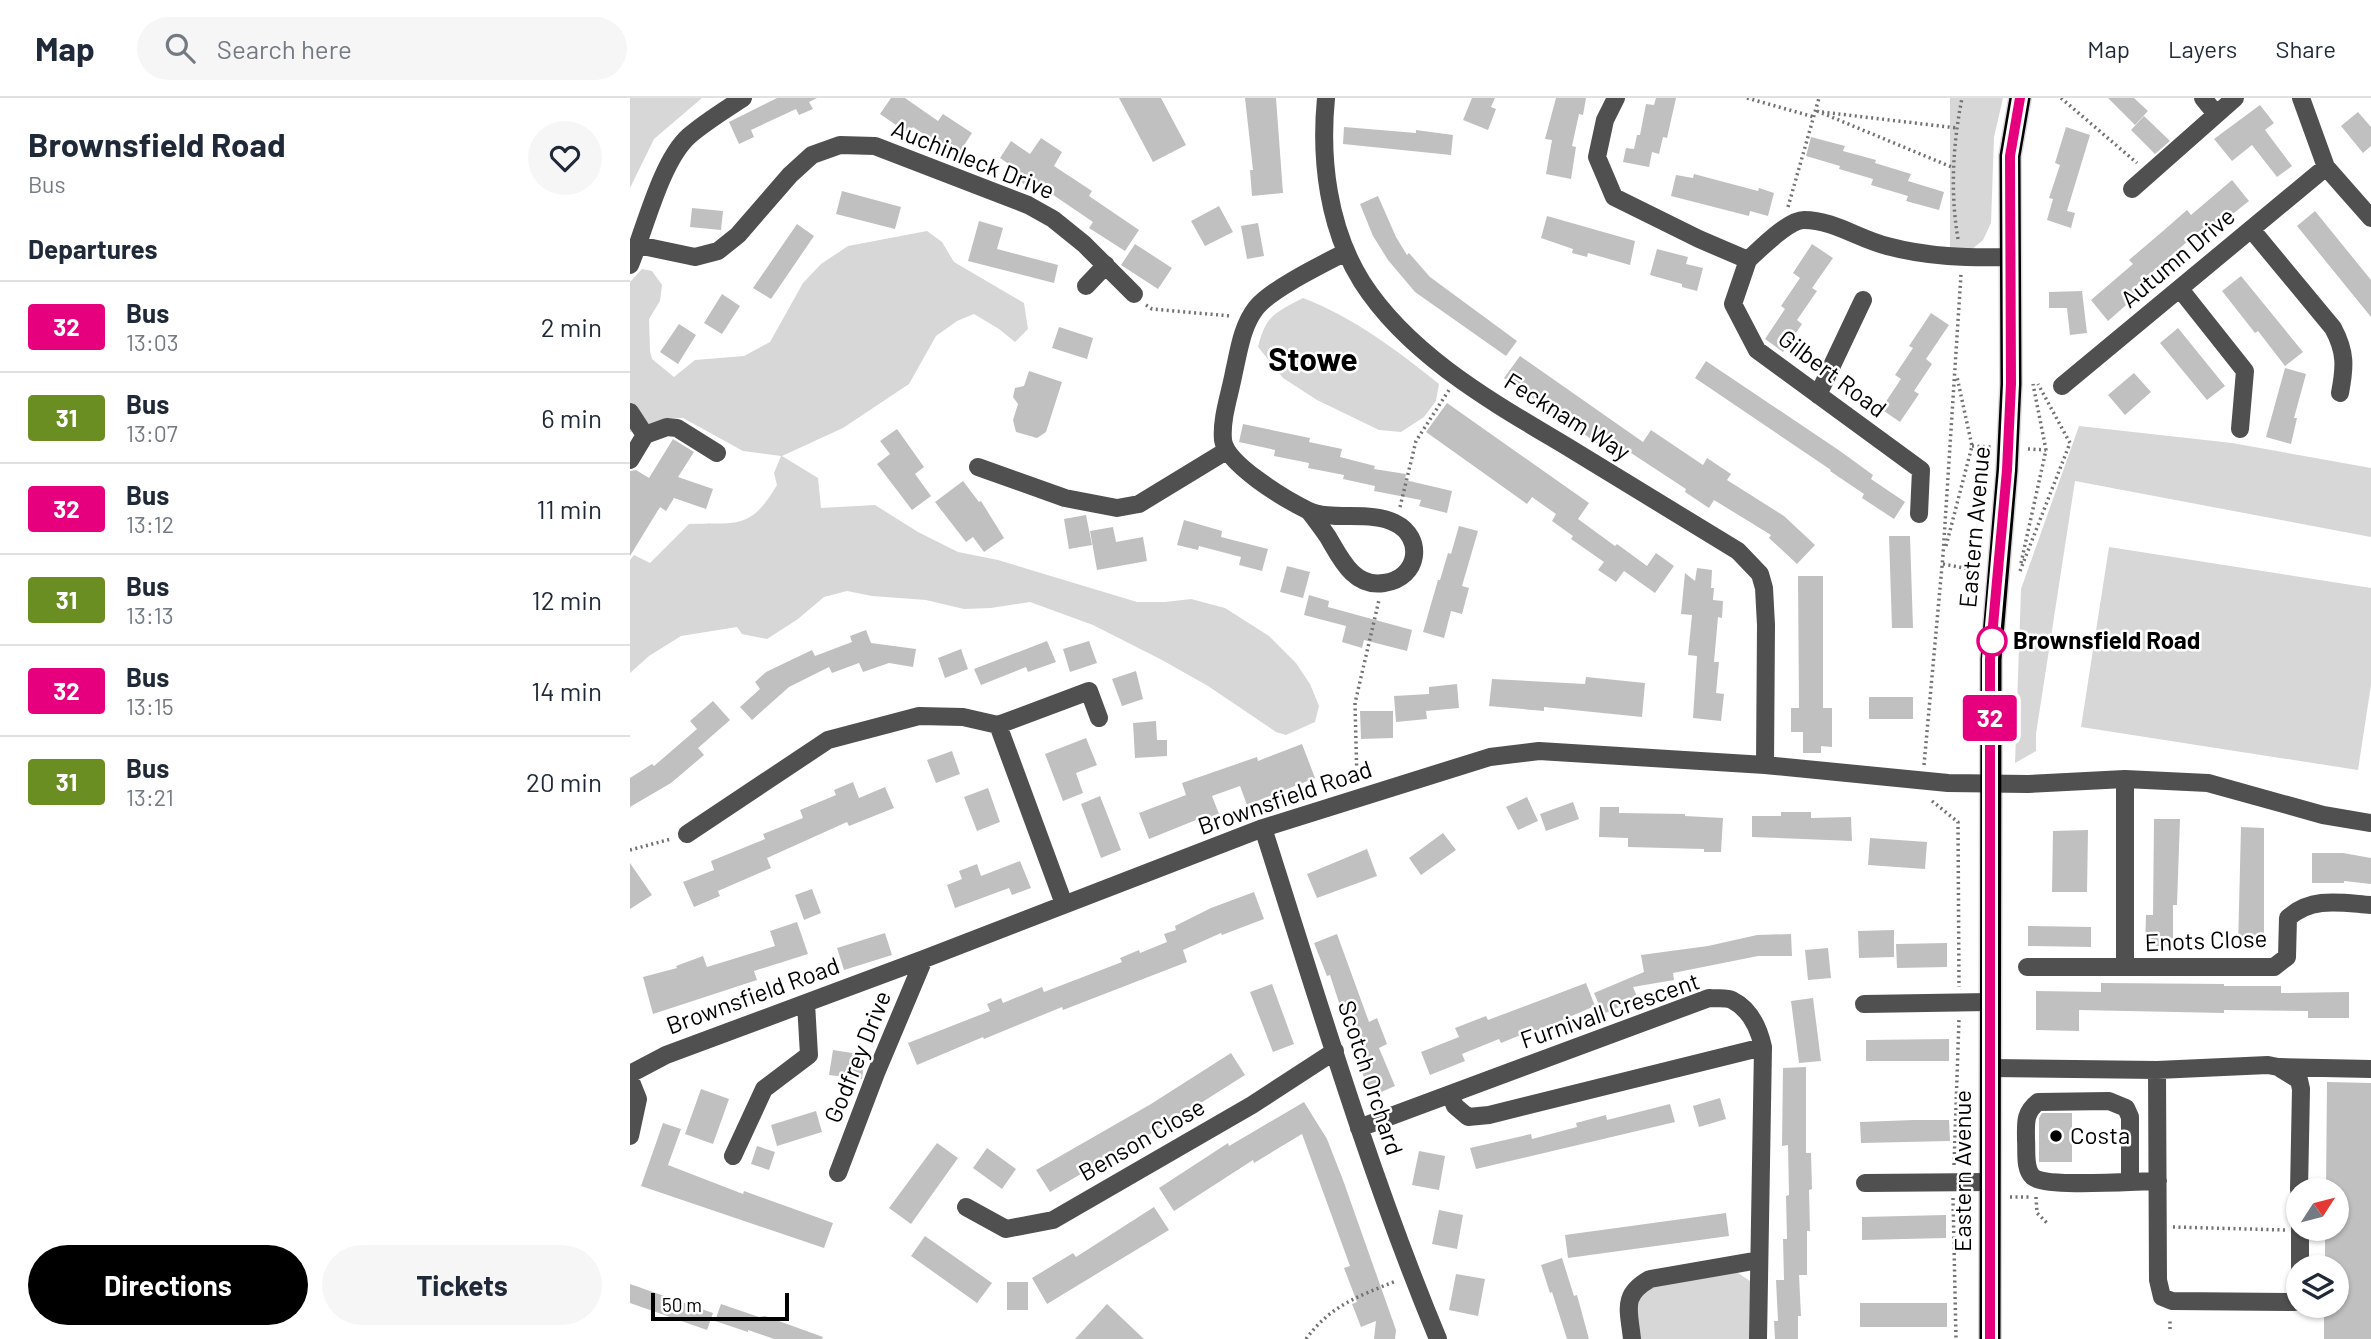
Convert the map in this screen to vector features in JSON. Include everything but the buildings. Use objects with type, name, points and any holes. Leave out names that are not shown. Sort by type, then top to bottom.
[{"type":"highway","name":"Eastern Avenue","points":[[1990,1339],[1990,659],[2007,470],[2011,384],[2010,156],[2020,98]]},
{"type":"street","points":[[630,265],[674,155],[688,137],[743,98]]},
{"type":"street","name":"Fecknam Way","points":[[1326,98],[1323,127],[1324,165],[1333,208],[1346,251],[1378,305],[1411,338],[1458,377],[1738,551],[1760,574],[1764,588],[1766,625],[1765,765]]},
{"type":"street","points":[[1616,98],[1605,120],[1597,157],[1614,197],[1748,260],[1781,232],[1802,220],[1828,224],[1882,245],[1920,254],[1962,258],[2010,257]]},
{"type":"street","points":[[2203,98],[2216,114]]},
{"type":"street","points":[[2132,189],[2235,98]]},
{"type":"street","points":[[2301,98],[2326,167],[2371,218]]},
{"type":"street","name":"Auchinleck Drive","points":[[638,245],[695,257],[718,251],[738,235],[790,175],[812,155],[841,145],[874,146],[1028,205],[1053,219],[1106,265],[1134,294]]},
{"type":"street","name":"Autumn Drive","points":[[2062,386],[2326,167]]},
{"type":"street","points":[[2251,229],[2333,328],[2343,347],[2344,374],[2340,393]]},
{"type":"street","points":[[1309,511],[1396,523],[1408,534],[1414,551],[1413,565],[1406,575],[1392,582],[1374,585],[1359,579],[1342,562],[1309,511],[1241,468],[1226,451],[1223,440],[1224,416],[1244,328],[1257,306],[1287,284],[1346,251]]},
{"type":"street","name":"Gilbert Road","points":[[1748,260],[1733,304],[1757,350],[1921,470],[1919,514]]},
{"type":"street","points":[[1086,286],[1106,265]]},
{"type":"street","points":[[2179,289],[2245,371],[2240,429]]},
{"type":"street","points":[[1818,395],[1863,300]]},
{"type":"street","points":[[630,412],[645,435]]},
{"type":"street","points":[[630,460],[645,435],[667,427],[677,428],[717,453]]},
{"type":"street","points":[[978,467],[1065,498],[1118,508],[1139,504],[1226,451]]},
{"type":"street","points":[[687,834],[828,740],[919,716],[963,717],[998,725],[1089,691],[1099,718]]},
{"type":"street","points":[[998,725],[1064,904]]},
{"type":"street","name":"Brownsfield Road","points":[[630,1076],[666,1055],[1263,828],[1490,757],[1539,751],[1765,765],[1922,782],[2028,784],[2125,779],[2208,783],[2323,815],[2371,822]]},
{"type":"street","name":"Enots Close","points":[[2125,779],[2125,967]]},
{"type":"street","name":"Scotch Orchard","points":[[1263,828],[1359,1128],[1411,1275],[1438,1339]]},
{"type":"street","name":"Enots Close","points":[[2027,967],[2274,967],[2287,957],[2288,918],[2298,908],[2325,902],[2371,905]]},
{"type":"street","name":"Godfrey Drive","points":[[838,1173],[924,959]]},
{"type":"street","name":"Furnivall Crescent","points":[[1359,1128],[1709,998],[1731,999],[1749,1013],[1760,1034],[1763,1047],[1758,1339]]},
{"type":"street","points":[[1864,1004],[1989,1002]]},
{"type":"street","points":[[733,1156],[764,1089],[809,1055],[806,1003]]},
{"type":"street","points":[[1450,1094],[1455,1107],[1468,1117],[1489,1115],[1763,1047]]},
{"type":"street","name":"Benson Close","points":[[966,1207],[1006,1229],[1053,1220],[1252,1105],[1335,1051]]},
{"type":"street","points":[[1990,1068],[2157,1070],[2268,1065],[2371,1069]]},
{"type":"street","points":[[2278,1067],[2299,1080],[2301,1089],[2299,1178]]},
{"type":"street","points":[[2157,1070],[2158,1280],[2162,1297],[2172,1301],[2286,1302]]},
{"type":"street","points":[[630,1076],[638,1099],[630,1136]]},
{"type":"street","points":[[2130,1182],[2130,1117],[2126,1108],[2109,1101],[2038,1101],[2029,1109],[2025,1117],[2028,1170],[2034,1177],[2051,1183],[2130,1182],[2158,1181]]},
{"type":"street","points":[[1865,1183],[1989,1182]]},
{"type":"street","points":[[1632,1339],[1628,1302],[1636,1287],[1650,1279],[1759,1260]]},
{"type":"path","points":[[1747,98],[1814,117]]},
{"type":"path","points":[[1781,232],[1819,98]]},
{"type":"path","points":[[1956,1339],[1953,1182],[1959,1004],[1958,821],[1925,795],[1922,782],[1943,555],[1956,373],[1962,258],[1957,234],[1954,168],[1956,128],[1962,98]]},
{"type":"path","points":[[2061,98],[2149,173]]},
{"type":"path","points":[[1817,111],[1956,128]]},
{"type":"path","points":[[1817,111],[1954,168]]},
{"type":"path","points":[[1134,294],[1152,309],[1250,318]]},
{"type":"path","points":[[1943,555],[1972,446],[1956,373]]},
{"type":"path","points":[[1396,523],[1416,441],[1458,377]]},
{"type":"path","points":[[2011,384],[2062,386]]},
{"type":"path","points":[[2035,384],[2070,443],[2018,575],[2046,450],[2035,384]]},
{"type":"path","points":[[1972,446],[1991,447]]},
{"type":"path","points":[[2027,449],[2046,450]]},
{"type":"path","points":[[1942,564],[1997,574]]},
{"type":"path","points":[[1357,798],[1355,703],[1383,583]]},
{"type":"path","points":[[630,850],[687,834]]},
{"type":"path","points":[[2036,1197],[2037,1213],[2047,1223]]},
{"type":"path","points":[[2170,1227],[2286,1230]]},
{"type":"path","points":[[1306,1339],[1318,1323],[1341,1304],[1411,1275]]},
{"type":"path","points":[[2170,1329],[2172,1301]]},
{"type":"shaded area","points":[[630,98],[702,98],[654,139],[630,188]]},
{"type":"shaded area","points":[[1950,98],[2003,98],[1994,137],[1991,223],[1983,240],[1971,250],[1950,250]]},
{"type":"shaded area","points":[[927,231],[942,242],[954,262],[1024,303],[1028,329],[1015,342],[974,314],[957,321],[936,336],[909,384],[843,428],[782,456],[818,478],[821,508],[875,505],[918,532],[958,552],[998,560],[1137,602],[1191,599],[1225,608],[1269,636],[1296,663],[1310,684],[1319,706],[1315,722],[1286,735],[1276,732],[1208,686],[1162,660],[1093,625],[1030,602],[964,609],[926,600],[872,596],[847,591],[824,597],[798,619],[767,639],[742,634],[737,627],[681,636],[649,656],[630,673],[630,560],[634,555],[650,563],[689,524],[731,523],[750,517],[759,510],[777,485],[774,473],[781,456],[743,451],[683,418],[668,418],[658,427],[630,432],[630,282],[642,269],[652,271],[662,285],[660,301],[649,319],[650,351],[652,359],[674,377],[695,360],[744,356],[770,342],[803,283],[821,264],[848,246]]},
{"type":"shaded area","points":[[1303,298],[1357,325],[1439,384],[1436,401],[1424,417],[1401,432],[1379,430],[1317,400],[1283,378],[1258,347],[1268,321],[1285,307]]},
{"type":"shaded area","points":[[2079,426],[2232,443],[2371,468],[2371,537],[2075,481],[2036,734],[2036,751],[2015,763],[2021,589]]},
{"type":"shaded area","points":[[2109,547],[2371,588],[2371,685],[2358,770],[2081,727]]},
{"type":"shaded area","points":[[1735,1271],[1750,1281],[1752,1339],[1638,1339],[1634,1308],[1640,1295],[1652,1286]]},
{"type":"bus line","name":"32","points":[[1990,1339],[1990,659],[2007,470],[2011,384],[2010,156],[2020,98]]},
{"type":"place","name":"Brownsfield Road","points":[[1992,641]]},
{"type":"place","name":"Costa","points":[[2056,1136]]},
{"type":"district","name":"Stowe","points":[[1313,360]]}]
